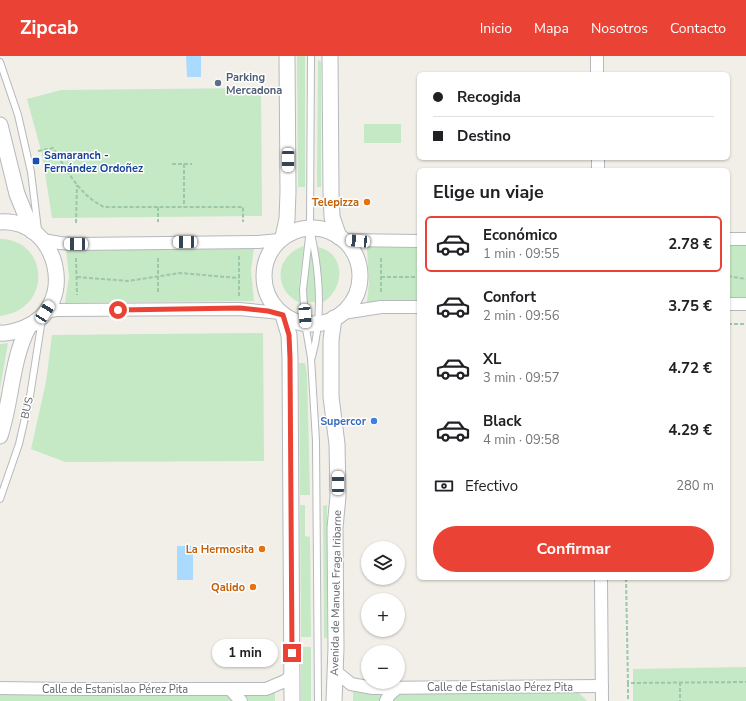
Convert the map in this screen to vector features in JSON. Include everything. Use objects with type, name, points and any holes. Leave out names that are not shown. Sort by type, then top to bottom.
[{"type":"street","points":[[287,56],[287,219],[281,239],[269,254],[263,276],[267,294],[282,314],[289,335],[292,701]]},
{"type":"street","points":[[330,56],[332,217],[341,238],[355,255],[360,277],[356,294],[338,316]]},
{"type":"street","points":[[597,56],[597,72]]},
{"type":"street","points":[[0,125],[17,194],[38,235],[52,253],[56,268],[56,293],[44,313],[29,326],[14,332],[0,334]]},
{"type":"street","points":[[0,222],[18,224],[38,235],[60,243],[76,244],[258,242],[281,239],[296,231],[310,228],[326,230],[341,238],[417,241]]},
{"type":"street","points":[[730,239],[746,239]]},
{"type":"street","points":[[730,304],[746,304]]},
{"type":"street","points":[[44,313],[56,310],[240,308],[282,314],[312,324],[338,316],[381,307],[417,307]]},
{"type":"street","name":"Avenida de Manuel Fraga Iribarne","points":[[334,701],[335,528],[338,496],[338,444],[332,408],[331,358],[338,316]]},
{"type":"street","points":[[0,436],[13,382],[17,355],[21,341],[29,326]]},
{"type":"street","points":[[601,580],[602,701]]},
{"type":"street","name":"Calle de Estanislao Pérez Pita","points":[[335,671],[344,680],[361,686]]},
{"type":"street","name":"Calle de Estanislao Pérez Pita","points":[[0,688],[266,688],[285,681],[292,675]]},
{"type":"street","name":"Calle de Estanislao Pérez Pita","points":[[405,687],[602,686]]},
{"type":"street","points":[[230,689],[241,701]]},
{"type":"street","points":[[386,701],[389,695],[396,689]]},
{"type":"lane","points":[[311,56],[310,228],[303,278],[312,324]]},
{"type":"lane","points":[[0,62],[18,115],[31,172],[38,235]]},
{"type":"lane","points":[[310,228],[319,278],[312,324]]},
{"type":"lane","name":"BUS","points":[[0,500],[19,444],[30,396],[44,313]]},
{"type":"lane","name":"Avenida de Manuel Fraga Iribarne","points":[[312,324],[311,358],[316,441],[318,701]]},
{"type":"lane","name":"Avenida de Manuel Fraga Iribarne","points":[[311,358],[312,324]]},
{"type":"path","points":[[38,151],[53,148],[77,185],[92,201],[104,207],[243,208],[243,222]]},
{"type":"path","points":[[172,164],[192,164]]},
{"type":"path","points":[[184,164],[184,208]]},
{"type":"path","points":[[76,223],[77,185]]},
{"type":"path","points":[[158,208],[158,222]]},
{"type":"path","points":[[239,256],[239,299]]},
{"type":"path","points":[[76,258],[77,295]]},
{"type":"path","points":[[158,258],[158,293]]},
{"type":"path","points":[[381,258],[381,294]]},
{"type":"path","points":[[77,277],[128,281],[180,273],[239,278]]},
{"type":"path","points":[[381,277],[417,276]]},
{"type":"path","points":[[730,276],[746,279]]},
{"type":"path","points":[[730,324],[746,324]]},
{"type":"path","points":[[626,580],[628,701]]},
{"type":"path","points":[[680,682],[680,701]]},
{"type":"path","points":[[628,683],[746,682]]},
{"type":"green space","points":[[297,56],[305,56],[305,187],[298,187]]},
{"type":"green space","points":[[318,60],[321,62],[321,187],[317,187]]},
{"type":"green space","points":[[261,88],[262,216],[52,218],[42,154],[27,99],[61,90]]},
{"type":"green space","points":[[364,124],[401,124],[401,143],[364,143]]},
{"type":"green space","points":[[0,239],[16,242],[28,250],[35,262],[38,275],[36,289],[30,301],[17,311],[0,316]]},
{"type":"green space","points":[[730,245],[746,245],[746,298],[730,298]]},
{"type":"green space","points":[[304,246],[299,286],[300,303],[291,297],[285,290],[281,282],[281,273],[287,257],[294,250]]},
{"type":"green space","points":[[318,247],[334,256],[338,264],[339,272],[335,289],[323,302]]},
{"type":"green space","points":[[367,247],[417,248],[417,301],[367,302],[369,282]]},
{"type":"green space","points":[[254,248],[251,270],[254,301],[65,303],[69,277],[66,249]]},
{"type":"green space","points":[[311,248],[315,269],[316,302],[307,302],[306,291]]},
{"type":"green space","points":[[263,333],[264,461],[65,462],[31,449],[46,382],[52,335]]},
{"type":"green space","points":[[8,343],[0,389],[0,344]]},
{"type":"green space","points":[[299,363],[305,363],[307,374],[310,495],[300,495]]},
{"type":"green space","points":[[300,505],[305,505],[305,536],[310,537],[311,637],[301,637]]},
{"type":"green space","points":[[327,505],[327,638],[324,638],[323,506]]},
{"type":"green space","points":[[301,647],[311,647],[311,701],[301,701]]},
{"type":"green space","points":[[746,667],[746,701],[633,701],[633,669]]},
{"type":"green space","points":[[575,689],[587,701],[353,701],[353,691]]},
{"type":"green space","points":[[0,691],[275,693],[275,701],[0,701]]},
{"type":"water","points":[[186,56],[201,56],[201,77],[187,77]]},
{"type":"water","points":[[177,546],[193,546],[193,580],[177,580]]},
{"type":"place","name":"Parking Mercadona","points":[[218,83]]},
{"type":"place","name":"Samaranch - Fernández Ordoñez","points":[[36,161]]},
{"type":"place","name":"Telepizza","points":[[367,202]]},
{"type":"place","name":"Supercor","points":[[374,421]]},
{"type":"place","name":"La Hermosita","points":[[262,549]]},
{"type":"place","name":"Qalido","points":[[253,587]]},
{"type":"route","points":[[118,310],[240,308],[281,313],[283,315],[289,335],[290,358],[292,653]]}]
